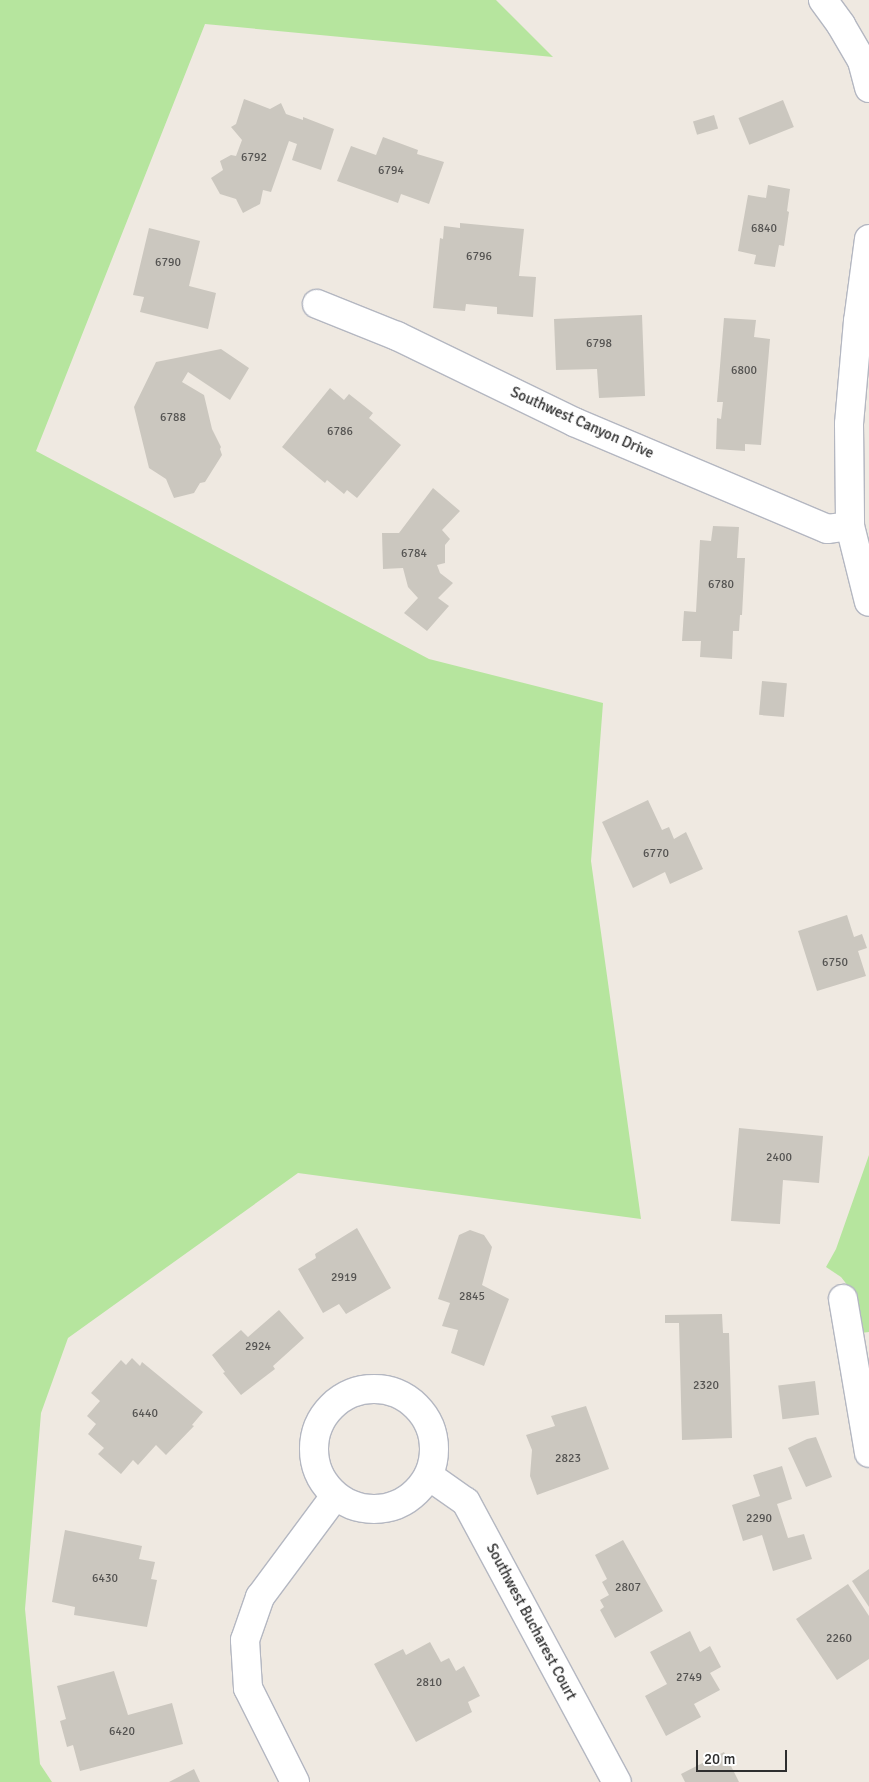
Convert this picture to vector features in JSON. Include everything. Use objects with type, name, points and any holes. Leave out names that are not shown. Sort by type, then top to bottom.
[{"type":"street","points":[[823,0],[841,25],[862,61],[869,88]]},
{"type":"street","points":[[869,239],[858,321],[849,424],[850,526],[869,602]]},
{"type":"street","name":"Southwest Canyon Drive","points":[[317,304],[397,336],[574,422],[827,529],[850,526]]},
{"type":"street","points":[[843,1299],[869,1453]]},
{"type":"street","points":[[364,1388],[386,1389],[408,1398],[424,1414],[434,1435],[435,1455],[429,1476],[413,1496],[388,1508],[370,1510],[351,1505],[335,1496],[325,1485],[316,1468],[314,1452],[316,1432],[327,1411],[343,1397],[364,1388]]},
{"type":"street","name":"Southwest Bucharest Court","points":[[429,1476],[466,1502],[617,1782]]},
{"type":"street","points":[[295,1782],[248,1688],[245,1640],[260,1597],[335,1496]]},
{"type":"green space","points":[[0,0],[496,0],[553,57],[205,24],[36,451],[429,659],[603,703],[591,861],[641,1219],[298,1173],[68,1338],[41,1413],[25,1609],[40,1764],[52,1782],[0,1782]]},
{"type":"green space","points":[[869,1155],[869,1332],[861,1333],[852,1291],[841,1277],[826,1267],[836,1249]]},
{"type":"building","points":[[244,99],[270,109],[281,103],[286,114],[303,120],[303,117],[334,129],[321,170],[292,160],[297,144],[289,141],[271,192],[263,190],[260,204],[243,213],[236,199],[220,194],[211,178],[223,170],[220,161],[231,155],[236,156],[242,140],[231,127],[236,124]]},
{"type":"building","points":[[783,100],[794,127],[749,145],[738,118]]},
{"type":"building","points":[[714,115],[718,128],[697,135],[693,121]]},
{"type":"building","points":[[383,137],[418,150],[417,154],[444,162],[429,204],[401,194],[398,203],[337,181],[351,146],[376,155]]},
{"type":"building","points":[[768,185],[790,189],[784,246],[779,245],[775,267],[754,264],[756,255],[738,251],[748,195],[766,198]]},
{"type":"building","points":[[460,223],[524,229],[519,276],[536,277],[533,317],[497,314],[497,307],[466,304],[465,311],[433,308],[440,238],[443,239],[444,226],[460,228]]},
{"type":"building","points":[[149,228],[200,241],[189,286],[216,293],[208,329],[140,312],[144,297],[133,295]]},
{"type":"building","points":[[642,315],[645,396],[599,398],[597,369],[556,370],[554,319]]},
{"type":"building","points":[[724,318],[756,320],[754,337],[770,339],[761,445],[745,444],[745,451],[716,449],[717,418],[721,419],[723,402],[717,402]]},
{"type":"building","points":[[221,349],[249,368],[230,400],[188,372],[182,382],[204,395],[212,429],[221,447],[222,455],[205,482],[200,483],[194,493],[174,498],[166,479],[149,468],[134,407],[156,362]]},
{"type":"building","points":[[330,388],[344,400],[349,394],[373,413],[369,418],[401,445],[357,498],[347,490],[344,494],[327,480],[325,483],[282,447]]},
{"type":"building","points":[[433,488],[460,511],[442,530],[450,539],[445,545],[445,563],[437,565],[440,573],[453,583],[438,598],[449,606],[427,631],[404,613],[418,598],[408,587],[403,568],[383,569],[382,533],[399,533]]},
{"type":"building","points":[[713,526],[739,527],[737,558],[745,558],[742,615],[740,615],[739,631],[733,631],[732,659],[700,657],[701,641],[682,641],[684,611],[696,612],[700,540],[711,541]]},
{"type":"building","points":[[762,681],[787,683],[784,717],[759,715]]},
{"type":"building","points":[[648,800],[662,830],[669,827],[674,839],[686,832],[703,869],[670,884],[665,872],[633,888],[602,822]]},
{"type":"building","points":[[847,915],[854,937],[862,934],[867,948],[858,951],[866,976],[817,991],[798,931]]},
{"type":"building","points":[[739,1128],[823,1136],[819,1183],[783,1180],[780,1224],[731,1221]]},
{"type":"building","points":[[357,1228],[391,1288],[346,1314],[339,1304],[323,1313],[298,1269],[316,1258],[315,1254]]},
{"type":"building","points":[[470,1230],[484,1235],[492,1247],[482,1285],[509,1299],[484,1366],[451,1353],[458,1330],[442,1326],[450,1303],[438,1299],[459,1235]]},
{"type":"building","points":[[279,1310],[304,1338],[273,1366],[275,1369],[241,1395],[223,1373],[225,1372],[212,1355],[241,1330],[248,1337]]},
{"type":"building","points":[[722,1314],[723,1333],[729,1333],[732,1438],[682,1440],[679,1323],[665,1323],[665,1315]]},
{"type":"building","points":[[132,1358],[140,1366],[142,1362],[203,1412],[192,1425],[194,1426],[166,1455],[156,1445],[138,1465],[133,1460],[121,1474],[98,1454],[104,1448],[88,1434],[96,1424],[87,1416],[100,1401],[91,1393],[121,1360],[126,1365]]},
{"type":"building","points":[[815,1381],[819,1415],[782,1419],[778,1386]]},
{"type":"building","points":[[586,1406],[609,1469],[537,1495],[530,1476],[532,1450],[526,1435],[555,1426],[551,1416]]},
{"type":"building","points":[[816,1437],[832,1477],[806,1487],[788,1448]]},
{"type":"building","points":[[782,1466],[792,1499],[777,1504],[788,1538],[804,1534],[812,1559],[773,1571],[762,1535],[743,1541],[732,1505],[760,1496],[753,1475]]},
{"type":"building","points":[[65,1530],[142,1546],[139,1559],[155,1562],[151,1579],[157,1580],[147,1627],[74,1615],[75,1607],[52,1602]]},
{"type":"building","points":[[623,1540],[663,1611],[615,1638],[600,1610],[604,1607],[600,1600],[609,1595],[602,1582],[607,1579],[595,1555]]},
{"type":"building","points":[[869,1569],[869,1607],[852,1581]]},
{"type":"building","points":[[848,1584],[869,1616],[869,1659],[837,1680],[796,1619]]},
{"type":"building","points":[[690,1631],[700,1652],[710,1646],[721,1667],[710,1673],[720,1690],[694,1704],[701,1717],[666,1736],[645,1696],[667,1684],[650,1652]]},
{"type":"building","points":[[430,1642],[441,1662],[449,1658],[456,1671],[464,1666],[480,1696],[468,1702],[472,1712],[416,1742],[374,1664],[403,1649],[406,1655]]},
{"type":"building","points":[[114,1671],[128,1715],[172,1703],[183,1744],[80,1771],[73,1745],[67,1747],[60,1721],[66,1719],[57,1686]]},
{"type":"building","points":[[724,1752],[739,1782],[685,1782],[681,1774]]},
{"type":"building","points":[[194,1769],[200,1782],[169,1782]]}]
